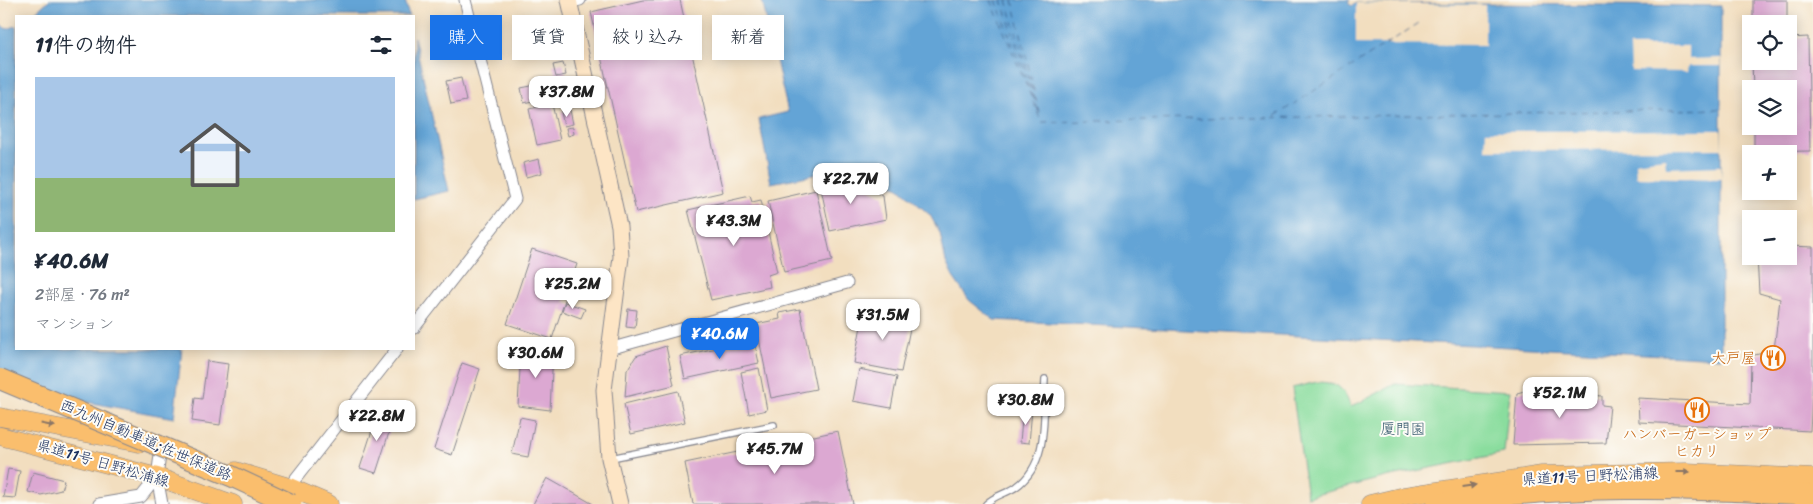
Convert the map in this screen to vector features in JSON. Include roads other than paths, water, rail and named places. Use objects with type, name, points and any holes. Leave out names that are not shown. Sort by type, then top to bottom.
[{"type":"highway","name":"西九州自動車道;佐世保道路","points":[[0,379],[222,472],[290,496]]},
{"type":"highway","points":[[1437,504],[1484,496],[1575,489],[1672,488],[1813,495]]},
{"type":"main road","name":"県道11号 日野松浦線","points":[[0,417],[160,448],[290,496],[329,504]]},
{"type":"main road","name":"県道11号 日野松浦線","points":[[0,436],[157,477],[233,504]]},
{"type":"main road","name":"県道11号 日野松浦線","points":[[1370,504],[1404,496],[1542,475],[1686,472],[1813,478]]},
{"type":"street","points":[[415,327],[515,199],[465,0]]},
{"type":"street","points":[[573,1],[619,226],[621,257],[604,390],[609,458],[620,504]]},
{"type":"street","points":[[609,349],[847,283]]},
{"type":"street","points":[[290,496],[397,350]]},
{"type":"street","points":[[160,448],[157,477],[162,504]]},
{"type":"street","points":[[99,504],[141,498],[157,477]]},
{"type":"lane","points":[[986,504],[1000,494],[1015,488],[1026,478],[1037,461],[1042,442],[1045,379]]},
{"type":"lane","points":[[609,458],[774,424]]},
{"type":"water","points":[[49,0],[405,0],[409,15],[32,15]]},
{"type":"water","points":[[762,0],[1350,0],[1348,3],[1352,6],[1356,3],[1721,6],[1721,358],[994,320],[969,300],[953,277],[946,262],[940,233],[930,215],[899,188],[854,167],[771,183],[759,119],[788,112],[776,60],[784,60],[784,15],[765,15]]},
{"type":"water","points":[[0,25],[7,29],[15,26],[15,350],[182,350],[174,418],[0,386]]},
{"type":"water","points":[[415,41],[449,191],[415,199]]},
{"type":"place","name":"大戸屋","points":[[1773,358]]},
{"type":"place","name":"ハンバーガーショップ ヒカリ","points":[[1697,410]]},
{"type":"park label","name":"厦門園","points":[[1403,429]]}]
